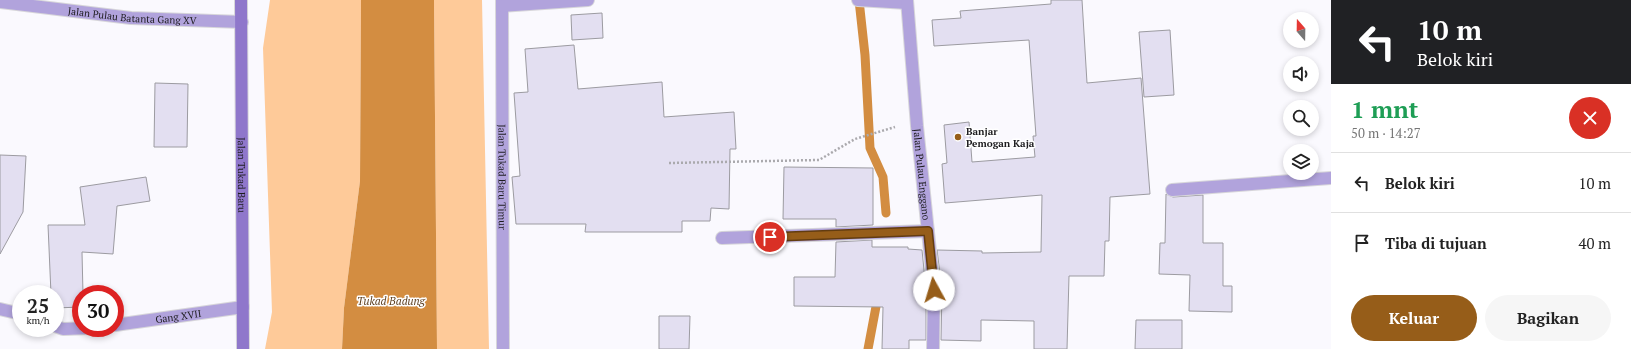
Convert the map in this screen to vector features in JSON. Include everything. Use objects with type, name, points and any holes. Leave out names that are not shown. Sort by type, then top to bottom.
[{"type":"street","name":"Jalan Tukad Baru","points":[[241,0],[243,349]]},
{"type":"street","points":[[502,3],[588,0]]},
{"type":"street","points":[[858,0],[907,2]]},
{"type":"street","name":"Jalan Pulau Batanta Gang XV","points":[[0,2],[131,18],[242,22]]},
{"type":"street","name":"Jalan Pulau Enggano","points":[[907,2],[917,126],[934,290],[933,349]]},
{"type":"street","name":"Jalan Tukad Baru Timur","points":[[502,3],[503,349]]},
{"type":"street","points":[[1172,190],[1331,178]]},
{"type":"street","points":[[722,238],[928,231]]},
{"type":"street","name":"Gang XVII","points":[[124,324],[242,307]]},
{"type":"street","points":[[0,309],[12,312]]},
{"type":"path","points":[[669,163],[818,160],[855,139],[898,126]]},
{"type":"shaded area","points":[[270,0],[361,0],[360,181],[344,308],[342,349],[265,349],[272,312],[263,48]]},
{"type":"shaded area","points":[[434,0],[482,0],[489,349],[437,349]]},
{"type":"water","name":"Tukad Badung","points":[[361,0],[434,0],[437,349],[342,349],[344,308],[360,181]]},
{"type":"building","points":[[1051,0],[1082,0],[1087,83],[1141,78],[1150,194],[1110,197],[1109,241],[1105,241],[1104,276],[1069,276],[1067,349],[1034,349],[1034,321],[981,320],[981,341],[941,340],[942,290],[937,250],[982,251],[982,253],[1041,252],[1042,195],[945,203],[942,164],[947,163],[944,125],[969,122],[972,162],[1035,157],[1033,136],[1036,136],[1029,40],[934,46],[932,20],[961,18],[960,11],[1051,4]]},
{"type":"building","points":[[602,13],[603,38],[572,40],[571,15]]},
{"type":"building","points":[[1170,30],[1174,95],[1144,97],[1139,32]]},
{"type":"building","points":[[574,45],[578,89],[662,82],[664,117],[734,112],[736,149],[730,149],[729,209],[711,208],[710,221],[682,221],[682,232],[585,232],[586,224],[516,224],[512,177],[520,176],[514,93],[528,92],[525,49]]},
{"type":"building","points":[[155,83],[188,84],[187,147],[154,147]]},
{"type":"building","points":[[0,155],[26,156],[23,212],[0,254]]},
{"type":"building","points":[[784,167],[873,168],[873,225],[836,227],[836,219],[783,219]]},
{"type":"building","points":[[146,177],[150,201],[117,206],[113,254],[82,252],[83,285],[72,285],[72,307],[64,308],[64,285],[51,285],[48,225],[85,225],[80,187]]},
{"type":"building","points":[[1166,194],[1173,197],[1203,195],[1203,243],[1223,243],[1223,286],[1232,286],[1232,312],[1189,311],[1190,275],[1159,274],[1160,243],[1165,243]]},
{"type":"building","points":[[872,240],[872,247],[908,247],[908,249],[922,250],[926,290],[926,340],[909,340],[909,349],[882,349],[883,307],[794,306],[794,277],[835,277],[836,242]]},
{"type":"building","points":[[659,316],[690,316],[689,349],[659,349]]},
{"type":"building","points":[[1136,320],[1182,320],[1182,349],[1135,349]]},
{"type":"waterway","points":[[859,0],[865,55],[870,148],[883,177],[886,213]]},
{"type":"waterway","points":[[868,349],[878,296]]},
{"type":"place","name":"Banjar Pemogan Kaja","points":[[958,137]]},
{"type":"route","points":[[770,237],[928,231],[934,290]]}]
